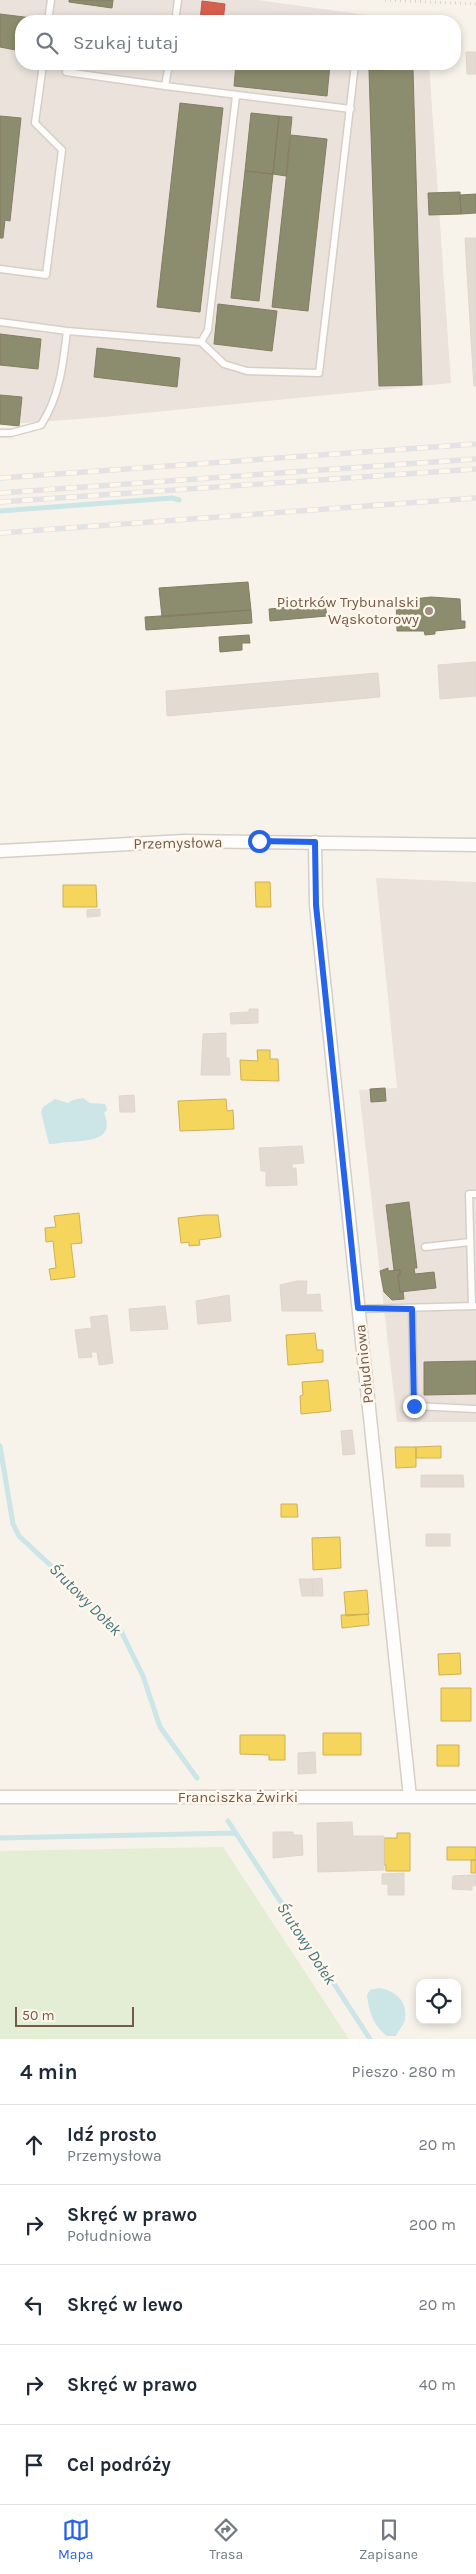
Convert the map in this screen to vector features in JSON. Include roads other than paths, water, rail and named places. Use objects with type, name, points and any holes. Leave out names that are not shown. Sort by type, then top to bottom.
[{"type":"street","name":"Przemysłowa","points":[[0,852],[185,841],[476,845]]},
{"type":"street","name":"Południowa","points":[[315,842],[316,905],[410,1797]]},
{"type":"street","name":"Franciszka Żwirki","points":[[0,1797],[476,1797]]},
{"type":"lane","points":[[49,15],[51,0]]},
{"type":"lane","points":[[176,15],[178,0]]},
{"type":"lane","points":[[0,269],[46,275],[62,150],[35,123],[41,70]]},
{"type":"lane","points":[[166,86],[168,70]]},
{"type":"lane","points":[[0,322],[67,331],[201,342],[224,364],[247,371],[319,373],[354,70]]},
{"type":"lane","points":[[66,72],[236,96],[351,109]]},
{"type":"lane","points":[[201,342],[208,330],[236,96]]},
{"type":"lane","points":[[0,433],[11,434],[41,425],[51,409],[62,373],[67,331]]},
{"type":"lane","points":[[358,1308],[412,1309],[474,1306],[469,1194],[476,1194]]},
{"type":"lane","points":[[425,1248],[472,1247]]},
{"type":"lane","points":[[412,1309],[414,1406],[476,1409]]},
{"type":"water","points":[[83,1098],[90,1103],[105,1104],[107,1110],[104,1113],[107,1122],[103,1134],[85,1141],[49,1144],[41,1112],[43,1107],[55,1099],[68,1103]]},
{"type":"water","points":[[379,1988],[395,1994],[404,2006],[405,2020],[396,2036],[387,2036],[382,2032],[375,2023],[371,2013],[367,1995],[370,1990]]},
{"type":"waterway","points":[[0,511],[172,498],[179,500]]},
{"type":"waterway","name":"Śrutowy Dołek","points":[[0,1446],[13,1524],[19,1536],[121,1631],[143,1676],[160,1727],[197,1778]]},
{"type":"waterway","name":"Śrutowy Dołek","points":[[228,1821],[370,2039]]},
{"type":"waterway","points":[[0,1838],[236,1833]]},
{"type":"railway","points":[[0,478],[476,444]]},
{"type":"railway","points":[[0,493],[476,459]]},
{"type":"railway","points":[[0,502],[476,469]]},
{"type":"railway","points":[[0,533],[476,498]]},
{"type":"place","name":"Piotrków Trybunalski Wąskotorowy","points":[[429,611]]}]
